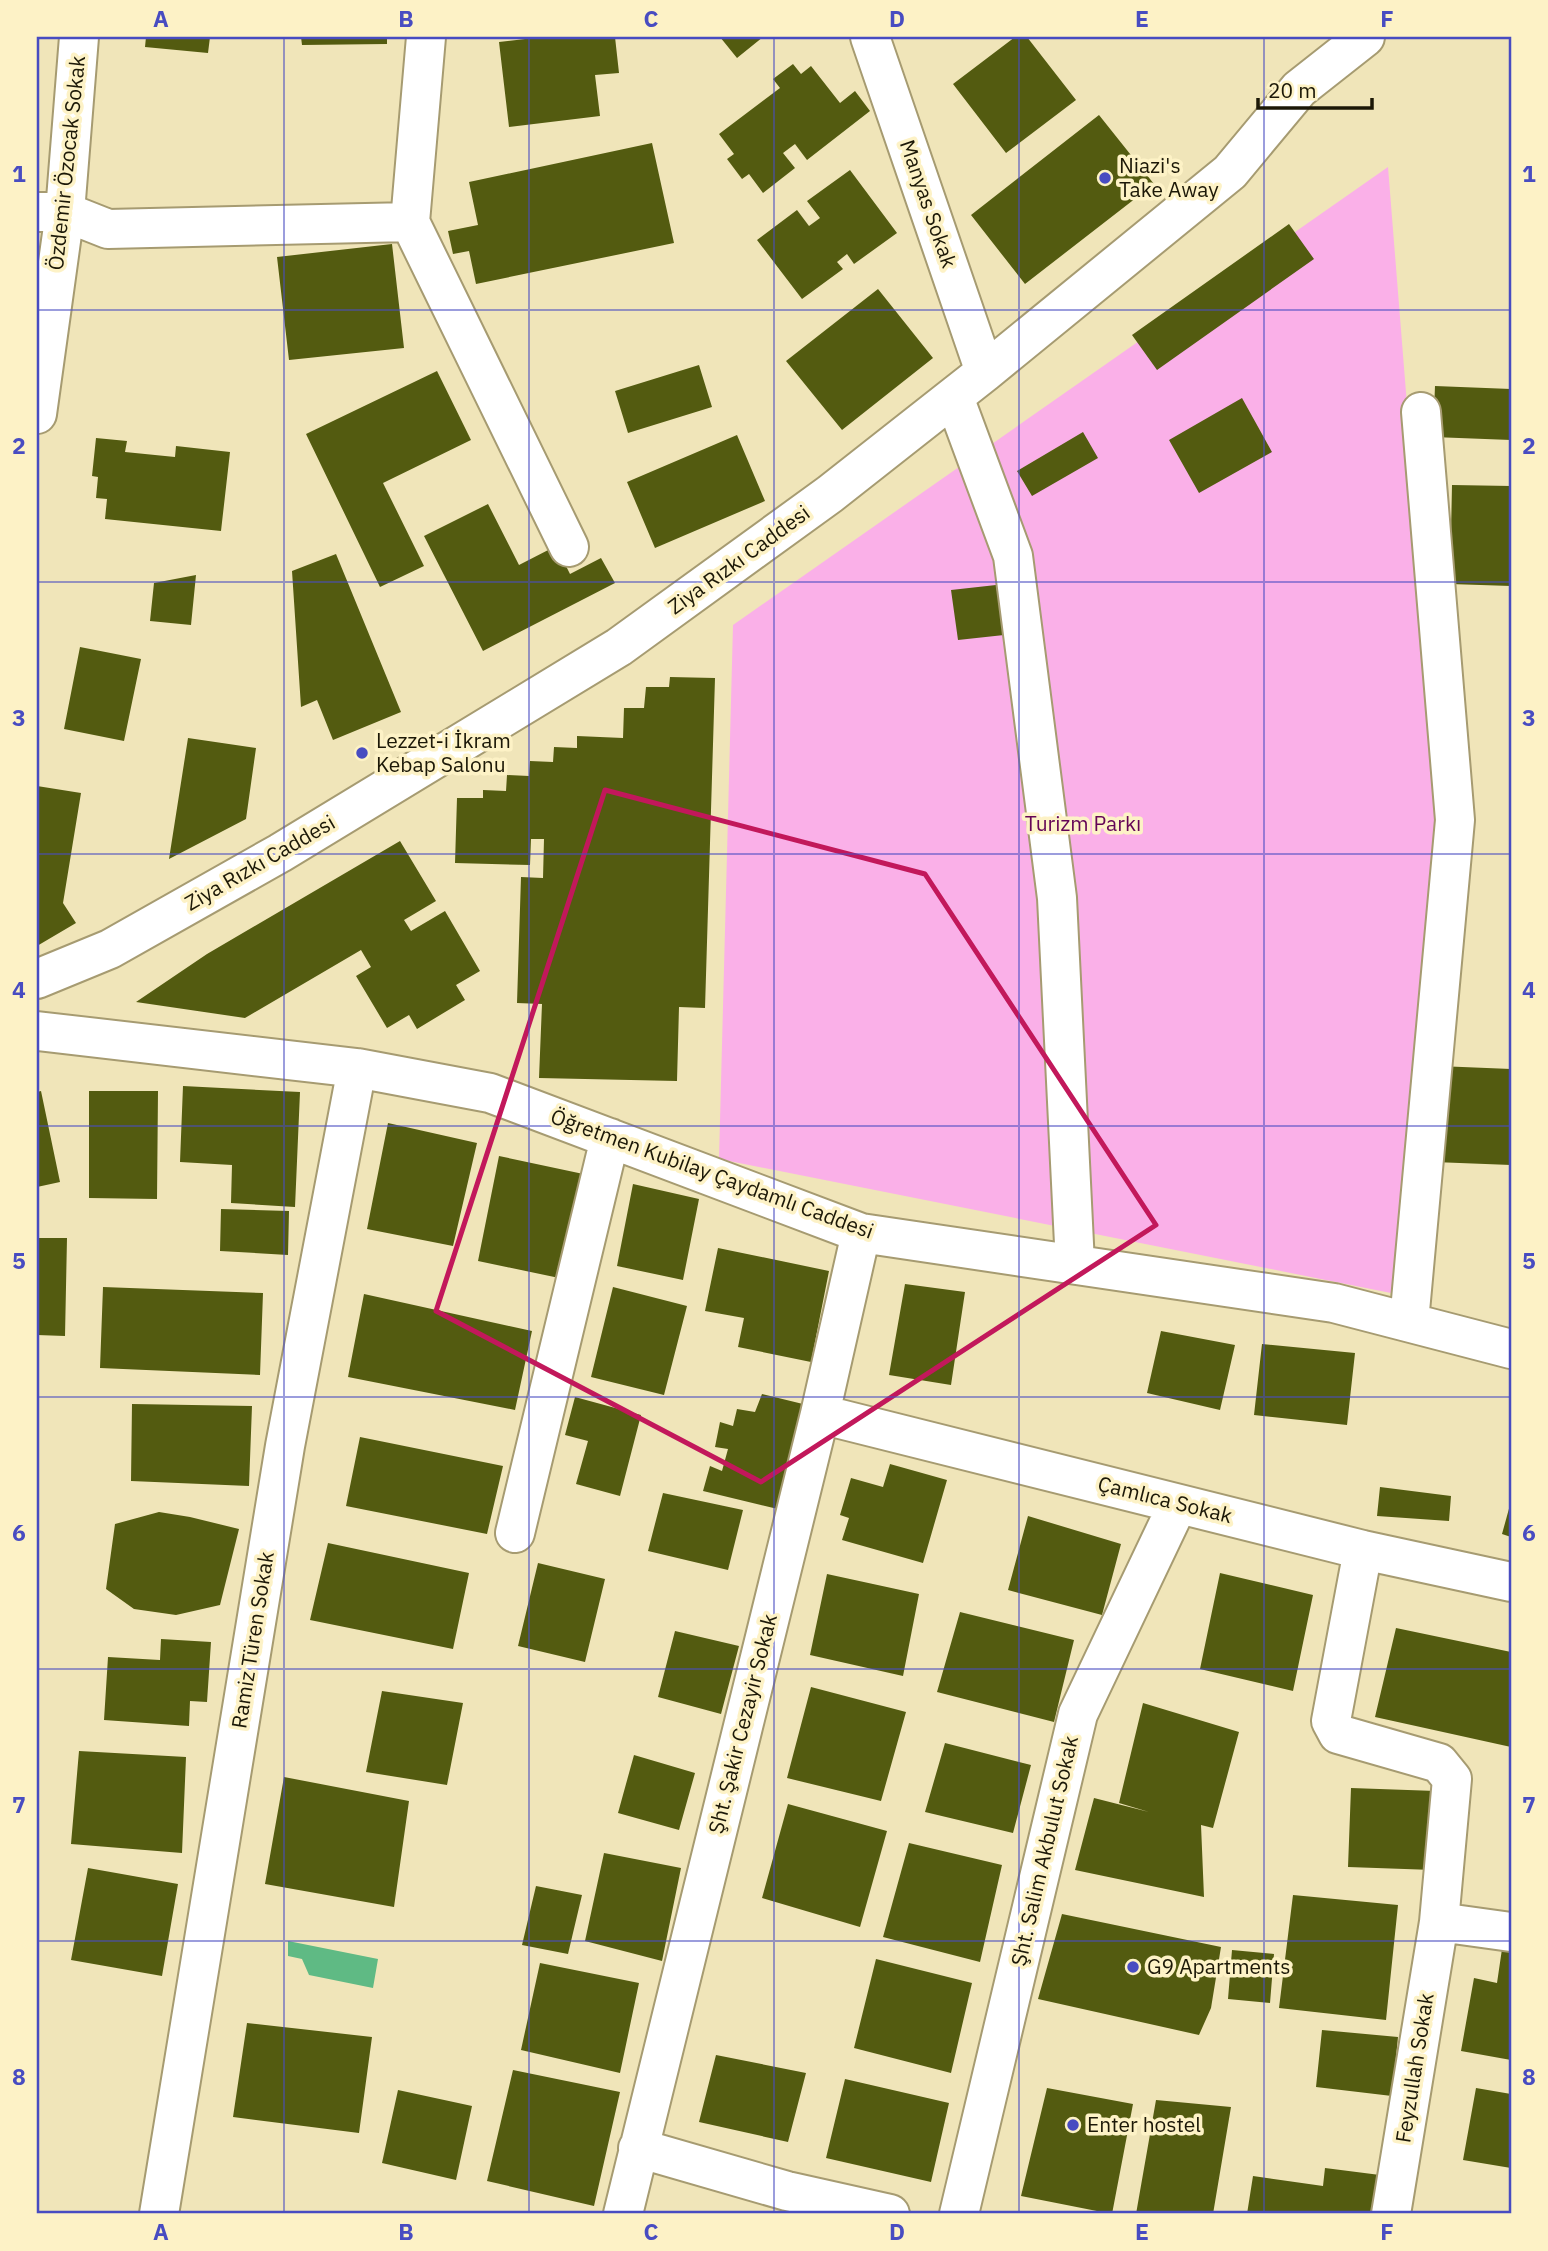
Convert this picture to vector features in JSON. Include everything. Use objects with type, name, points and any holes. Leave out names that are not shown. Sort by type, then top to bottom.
[{"type":"street","name":"Özdemir Özocak Sokak","points":[[37,414],[51,212],[79,37]]},
{"type":"street","points":[[426,37],[410,222],[569,547]]},
{"type":"street","name":"Manyas Sokak","points":[[870,37],[985,372]]},
{"type":"street","name":"Ziya Rızkı Caddesi","points":[[37,979],[110,949],[281,853],[619,647],[830,494],[954,397],[1230,172],[1299,89],[1365,37]]},
{"type":"street","points":[[51,212],[108,229],[410,222]]},
{"type":"street","points":[[954,397],[1013,556],[1057,898],[1075,1264]]},
{"type":"street","points":[[1409,1322],[1455,820],[1421,412]]},
{"type":"street","name":"Öğretmen Kubilay Çaydamlı Caddesi","points":[[37,1031],[358,1068],[490,1093],[861,1233],[1334,1303],[1511,1349]]},
{"type":"street","name":"Ramiz Türen Sokak","points":[[159,2214],[285,1446],[358,1068]]},
{"type":"street","points":[[515,1533],[610,1138]]},
{"type":"street","name":"Şht. Şakir Cezayir Sokak","points":[[623,2214],[820,1414],[861,1233]]},
{"type":"street","name":"Çamlıca Sokak","points":[[820,1414],[1363,1549],[1511,1582]]},
{"type":"street","name":"Şht. Salim Akbulut Sokak","points":[[959,2214],[1078,1714],[1178,1504]]},
{"type":"street","name":"Feyzullah Sokak","points":[[1363,1549],[1331,1721],[1338,1734],[1439,1763],[1452,1779],[1439,1922],[1391,2214]]},
{"type":"street","points":[[1439,1922],[1511,1932]]},
{"type":"street","points":[[638,2148],[787,2203],[890,2214]]},
{"type":"highlighted area","points":[[605,790],[925,874],[1156,1225],[761,1482],[436,1311]]},
{"type":"green space","name":"Turizm Parkı","points":[[1388,167],[1440,818],[1396,1294],[719,1159],[733,625]]},
{"type":"shaded area","points":[[288,1941],[378,1959],[373,1988],[309,1975],[302,1959],[288,1956]]},
{"type":"building","points":[[146,37],[210,37],[208,53],[145,47]]},
{"type":"building","points":[[301,37],[387,37],[387,44],[302,45]]},
{"type":"building","points":[[542,37],[615,37],[619,73],[595,75],[600,116],[509,127],[499,42]]},
{"type":"building","points":[[720,37],[763,37],[737,58]]},
{"type":"building","points":[[1015,37],[1027,37],[1076,100],[1006,153],[953,84]]},
{"type":"building","points":[[793,64],[801,74],[811,66],[840,103],[855,91],[870,111],[807,160],[795,144],[783,153],[795,168],[763,193],[749,174],[742,179],[727,159],[734,154],[719,134],[780,88],[773,79]]},
{"type":"building","points":[[1099,115],[1154,184],[1025,284],[971,215]]},
{"type":"building","points":[[652,143],[674,243],[476,284],[469,251],[453,254],[448,231],[478,225],[469,182]]},
{"type":"building","points":[[850,170],[897,233],[854,264],[847,254],[837,262],[843,269],[802,299],[757,240],[797,210],[809,226],[820,218],[807,201]]},
{"type":"building","points":[[1289,224],[1314,259],[1157,370],[1132,335]]},
{"type":"building","points":[[392,244],[404,348],[289,360],[277,257]]},
{"type":"building","points":[[878,289],[933,358],[842,430],[786,361]]},
{"type":"building","points":[[699,365],[712,407],[628,433],[615,391]]},
{"type":"building","points":[[437,371],[471,440],[383,483],[424,566],[380,587],[306,434]]},
{"type":"building","points":[[1435,386],[1511,389],[1511,440],[1433,437]]},
{"type":"building","points":[[1242,398],[1272,452],[1199,493],[1169,440]]},
{"type":"building","points":[[1083,432],[1098,458],[1032,496],[1017,471]]},
{"type":"building","points":[[737,435],[765,501],[655,548],[627,482]]},
{"type":"building","points":[[96,438],[127,441],[125,452],[175,457],[176,446],[230,452],[221,531],[105,519],[107,499],[96,498],[98,477],[92,476]]},
{"type":"building","points":[[1452,485],[1511,486],[1511,586],[1450,584]]},
{"type":"building","points":[[488,504],[519,565],[556,546],[570,574],[601,558],[615,583],[483,651],[424,536]]},
{"type":"building","points":[[336,554],[401,712],[333,740],[317,700],[301,707],[292,571]]},
{"type":"building","points":[[196,575],[191,625],[150,621],[154,583]]},
{"type":"building","points":[[996,585],[1004,635],[958,640],[951,590]]},
{"type":"building","points":[[80,647],[141,659],[124,741],[64,729]]},
{"type":"building","points":[[670,677],[715,678],[705,1008],[679,1007],[677,1081],[539,1078],[542,1004],[517,1003],[521,877],[543,878],[544,839],[531,839],[530,865],[455,863],[457,798],[483,798],[483,790],[506,791],[507,775],[529,776],[530,761],[553,762],[554,747],[577,748],[577,736],[623,738],[624,708],[644,708],[646,687],[669,687]]},
{"type":"building","points":[[188,738],[256,748],[246,819],[169,859]]},
{"type":"building","points":[[37,786],[81,793],[63,903],[76,923],[37,946]]},
{"type":"building","points":[[400,841],[436,901],[404,920],[411,931],[445,911],[480,971],[456,985],[465,1000],[417,1029],[409,1015],[387,1028],[356,976],[371,967],[361,950],[245,1018],[136,1002],[207,954]]},
{"type":"building","points":[[1438,1066],[1511,1069],[1511,1165],[1434,1162]]},
{"type":"building","points":[[183,1086],[300,1092],[295,1207],[231,1203],[232,1165],[180,1162]]},
{"type":"building","points":[[41,1091],[60,1182],[37,1187],[37,1092]]},
{"type":"building","points":[[89,1091],[158,1091],[157,1199],[89,1198]]},
{"type":"building","points":[[388,1123],[477,1143],[453,1246],[367,1229]]},
{"type":"building","points":[[499,1156],[588,1175],[564,1279],[478,1261]]},
{"type":"building","points":[[633,1184],[699,1199],[683,1280],[617,1266]]},
{"type":"building","points":[[221,1209],[289,1211],[288,1255],[220,1251]]},
{"type":"building","points":[[37,1238],[67,1238],[65,1336],[37,1335]]},
{"type":"building","points":[[718,1248],[829,1271],[811,1362],[738,1347],[744,1318],[705,1311]]},
{"type":"building","points":[[905,1284],[965,1292],[951,1385],[889,1375]]},
{"type":"building","points":[[103,1287],[263,1293],[260,1375],[100,1368]]},
{"type":"building","points":[[613,1287],[687,1306],[664,1395],[591,1377]]},
{"type":"building","points":[[364,1294],[532,1331],[515,1410],[348,1377]]},
{"type":"building","points":[[1161,1331],[1235,1345],[1220,1410],[1147,1393]]},
{"type":"building","points":[[1262,1344],[1355,1353],[1347,1425],[1254,1415]]},
{"type":"building","points":[[762,1394],[807,1405],[782,1510],[703,1491],[710,1466],[722,1471],[728,1449],[715,1447],[720,1422],[733,1426],[737,1409],[755,1412]]},
{"type":"building","points":[[575,1397],[641,1415],[620,1496],[576,1484],[588,1441],[565,1435]]},
{"type":"building","points":[[132,1404],[252,1406],[249,1486],[131,1481]]},
{"type":"building","points":[[360,1437],[503,1466],[487,1534],[346,1506]]},
{"type":"building","points":[[890,1464],[947,1480],[923,1563],[842,1540],[849,1518],[840,1515],[851,1478],[883,1487]]},
{"type":"building","points":[[1380,1487],[1451,1496],[1449,1521],[1377,1516]]},
{"type":"building","points":[[663,1493],[743,1510],[728,1570],[648,1551]]},
{"type":"building","points":[[1511,1505],[1511,1537],[1502,1534]]},
{"type":"building","points":[[159,1512],[239,1529],[220,1605],[176,1615],[134,1609],[106,1589],[115,1524]]},
{"type":"building","points":[[1028,1516],[1121,1544],[1102,1615],[1008,1590]]},
{"type":"building","points":[[328,1543],[469,1573],[453,1649],[310,1620]]},
{"type":"building","points":[[538,1563],[605,1579],[585,1662],[518,1646]]},
{"type":"building","points":[[1220,1573],[1313,1595],[1293,1691],[1200,1669]]},
{"type":"building","points":[[827,1574],[919,1594],[903,1676],[810,1655]]},
{"type":"building","points":[[960,1612],[1074,1640],[1054,1722],[937,1692]]},
{"type":"building","points":[[1396,1628],[1511,1652],[1511,1747],[1375,1717]]},
{"type":"building","points":[[675,1631],[739,1646],[721,1714],[658,1697]]},
{"type":"building","points":[[161,1639],[211,1642],[207,1702],[190,1701],[189,1726],[104,1720],[108,1657],[160,1660]]},
{"type":"building","points":[[811,1687],[906,1712],[881,1801],[787,1778]]},
{"type":"building","points":[[382,1691],[463,1703],[447,1785],[366,1772]]},
{"type":"building","points":[[1143,1703],[1239,1732],[1213,1828],[1201,1825],[1204,1897],[1075,1870],[1094,1798],[1149,1812],[1119,1803]]},
{"type":"building","points":[[945,1743],[1031,1765],[1013,1833],[925,1812]]},
{"type":"building","points":[[79,1751],[186,1757],[182,1853],[71,1844]]},
{"type":"building","points":[[634,1755],[695,1773],[679,1830],[618,1813]]},
{"type":"building","points":[[284,1777],[409,1801],[394,1907],[265,1884]]},
{"type":"building","points":[[1351,1788],[1436,1791],[1433,1870],[1348,1867]]},
{"type":"building","points":[[788,1804],[887,1831],[860,1927],[762,1898]]},
{"type":"building","points":[[909,1843],[1002,1865],[980,1962],[883,1937]]},
{"type":"building","points":[[604,1853],[681,1868],[662,1961],[585,1941]]},
{"type":"building","points":[[88,1868],[178,1884],[162,1976],[71,1960]]},
{"type":"building","points":[[536,1886],[582,1895],[568,1954],[522,1945]]},
{"type":"building","points":[[1293,1895],[1398,1905],[1386,2020],[1279,2008]]},
{"type":"building","name":"G9 Apartments","points":[[1062,1914],[1221,1947],[1211,2008],[1199,2035],[1038,1999]]},
{"type":"building","points":[[1502,1949],[1511,1951],[1511,2060],[1461,2051],[1474,1978],[1497,1983]]},
{"type":"building","points":[[1232,1950],[1274,1954],[1270,2003],[1228,1999]]},
{"type":"building","points":[[876,1959],[972,1983],[951,2073],[854,2048]]},
{"type":"building","points":[[540,1963],[639,1983],[620,2073],[521,2050]]},
{"type":"building","points":[[247,2023],[372,2037],[359,2133],[233,2117]]},
{"type":"building","points":[[1322,2030],[1398,2037],[1392,2096],[1316,2087]]},
{"type":"building","points":[[716,2055],[806,2073],[788,2142],[699,2122]]},
{"type":"building","points":[[513,2070],[620,2092],[594,2206],[487,2181]]},
{"type":"building","points":[[845,2079],[949,2103],[931,2182],[826,2158]]},
{"type":"building","points":[[1047,2088],[1133,2104],[1112,2214],[1021,2196]]},
{"type":"building","points":[[1476,2088],[1511,2094],[1511,2168],[1463,2160]]},
{"type":"building","points":[[398,2090],[472,2106],[456,2180],[382,2163]]},
{"type":"building","points":[[1156,2100],[1231,2107],[1213,2214],[1136,2214]]},
{"type":"building","points":[[1325,2168],[1380,2175],[1376,2214],[1247,2214],[1253,2176],[1323,2186]]},
{"type":"place","name":"Niazi's Take Away","points":[[1105,178]]},
{"type":"place","name":"Lezzet-i̇ İkram Kebap Salonu","points":[[362,753]]},
{"type":"place","name":"G9 Apartments","points":[[1133,1967]]},
{"type":"place","name":"Enter hostel","points":[[1073,2125]]}]
